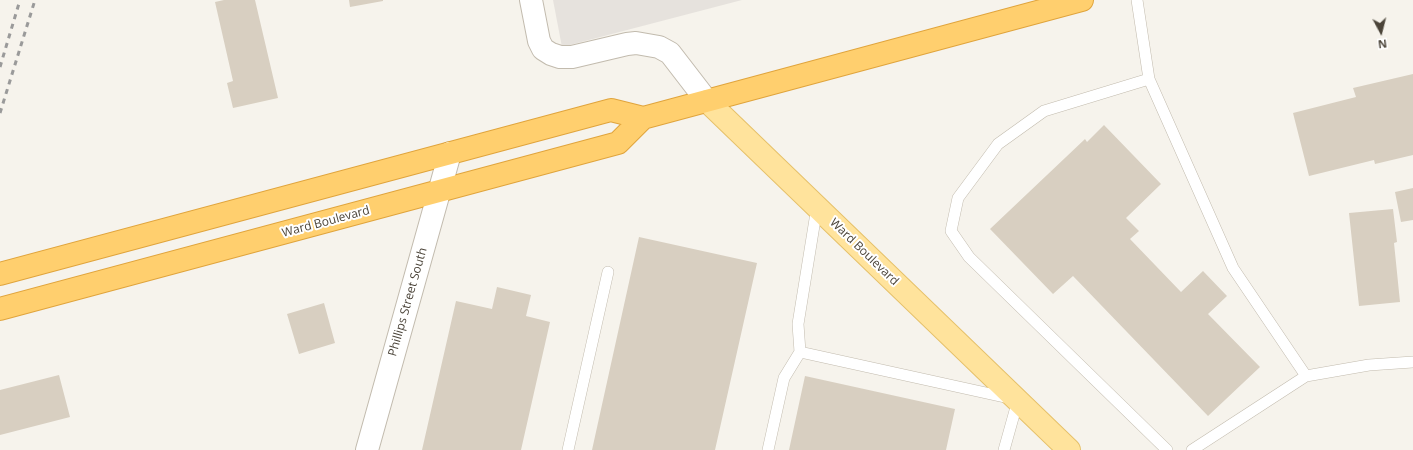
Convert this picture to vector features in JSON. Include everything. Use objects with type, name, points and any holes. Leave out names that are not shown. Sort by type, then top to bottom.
[{"type":"highway","points":[[0,274],[611,110],[643,118],[1082,0]]},
{"type":"highway","name":"Ward Boulevard","points":[[0,309],[618,143],[643,118]]},
{"type":"main road","name":"Ward Boulevard","points":[[707,101],[1069,450]]},
{"type":"street","points":[[531,0],[539,41],[543,49],[551,54],[560,57],[572,57],[636,43],[659,47],[670,53],[707,101]]},
{"type":"street","name":"Phillips Street South","points":[[367,450],[450,153]]},
{"type":"lane","points":[[1137,0],[1149,79],[1233,268],[1306,376]]},
{"type":"lane","points":[[1149,79],[1044,111],[998,144],[958,198],[951,231],[969,257],[1167,450]]},
{"type":"lane","points":[[768,450],[784,378],[800,352],[798,324],[817,207]]},
{"type":"lane","points":[[568,450],[608,272]]},
{"type":"lane","points":[[800,352],[1018,400],[1004,450]]},
{"type":"lane","points":[[1192,450],[1306,376],[1369,365],[1413,362]]},
{"type":"shaded area","points":[[553,0],[742,0],[562,47]]},
{"type":"building","points":[[224,0],[255,0],[278,98],[233,108],[227,83],[233,81],[215,2]]},
{"type":"building","points":[[349,0],[383,0],[383,1],[350,7]]},
{"type":"building","points":[[1413,74],[1413,155],[1375,164],[1374,160],[1309,176],[1293,113],[1356,97],[1353,88]]},
{"type":"building","points":[[1104,125],[1161,184],[1126,218],[1139,231],[1130,239],[1181,292],[1203,271],[1227,296],[1208,314],[1260,367],[1208,416],[1073,276],[1053,294],[990,229],[1085,139],[1087,142]]},
{"type":"building","points":[[1413,188],[1413,220],[1401,222],[1395,192]]},
{"type":"building","points":[[1393,209],[1397,242],[1394,243],[1400,302],[1359,306],[1349,213]]},
{"type":"building","points":[[639,237],[757,263],[715,450],[592,450]]},
{"type":"building","points":[[497,287],[531,295],[526,316],[550,322],[521,450],[422,450],[456,301],[492,309]]},
{"type":"building","points":[[324,303],[335,343],[299,354],[287,314]]},
{"type":"building","points":[[59,375],[70,417],[0,435],[0,390]]},
{"type":"building","points":[[805,376],[955,409],[946,450],[789,450]]},
{"type":"railway","points":[[0,67],[20,0]]},
{"type":"railway","points":[[0,113],[35,0]]}]
